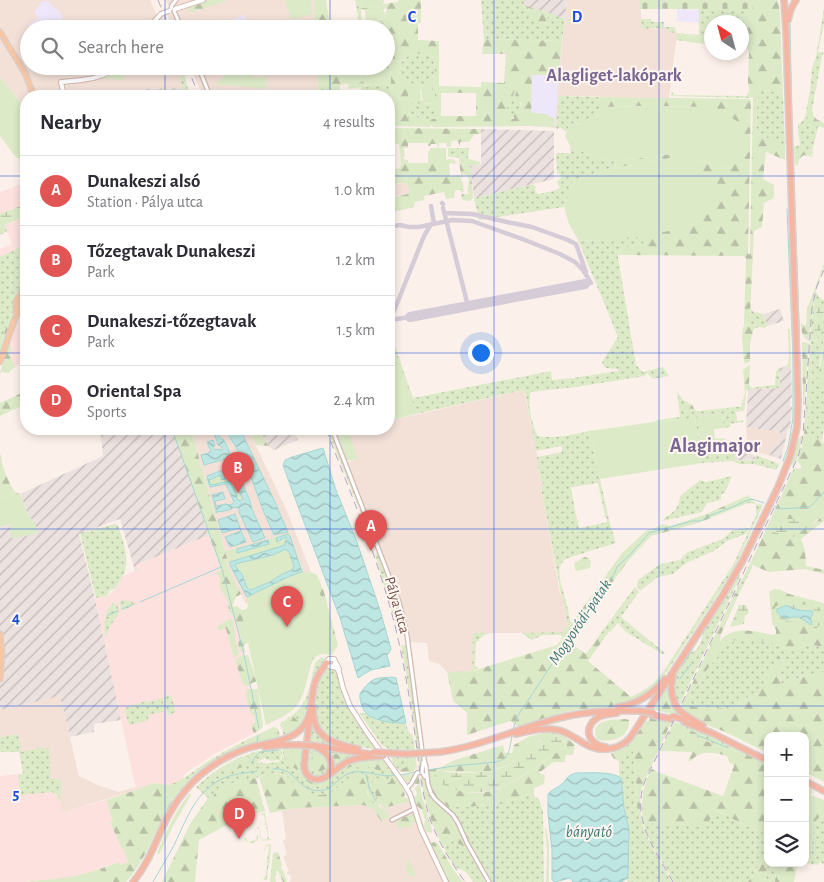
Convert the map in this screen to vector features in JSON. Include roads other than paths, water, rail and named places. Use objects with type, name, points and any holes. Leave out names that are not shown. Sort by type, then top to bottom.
[{"type":"highway","points":[[617,713],[600,717],[594,722],[589,734],[595,744],[610,746],[623,740],[646,713],[734,573],[782,478],[795,437],[798,418],[797,358],[786,30],[783,0]]},
{"type":"highway","points":[[517,733],[555,729],[568,733],[591,747],[600,749],[619,746],[628,740],[736,574],[779,478],[790,447],[794,428],[796,401],[783,0]]},
{"type":"highway","points":[[786,30],[788,15],[796,0]]},
{"type":"highway","points":[[680,662],[671,684],[672,696],[676,706],[686,720],[764,757]]},
{"type":"highway","points":[[138,882],[150,863],[175,810],[184,797],[216,767],[234,757],[282,742],[303,727],[309,715],[318,678],[330,665]]},
{"type":"highway","points":[[517,733],[562,717],[622,707],[636,702],[649,695],[669,675]]},
{"type":"highway","points":[[313,699],[314,719],[322,734],[332,742],[386,758],[440,754],[578,716],[601,713],[646,713]]},
{"type":"highway","points":[[313,699],[304,761],[307,774],[312,778],[323,778],[346,762],[374,754]]},
{"type":"highway","points":[[594,711],[621,710],[686,720],[728,737],[764,757]]},
{"type":"highway","points":[[133,882],[146,863],[180,796],[204,772],[223,759],[246,748],[282,742],[302,743],[374,754],[440,754]]},
{"type":"highway","points":[[311,745],[321,749],[328,755],[331,762],[330,772],[323,778]]},
{"type":"highway","points":[[311,745],[358,749]]},
{"type":"highway","points":[[809,781],[824,789]]},
{"type":"main road","points":[[156,20],[161,14],[204,0]]},
{"type":"main road","points":[[0,32],[20,65]]},
{"type":"main road","points":[[26,75],[32,90]]},
{"type":"main road","points":[[63,90],[62,82],[104,75]]},
{"type":"main road","points":[[0,362],[20,302]]},
{"type":"main road","points":[[0,634],[2,660],[0,679]]},
{"type":"main road","points":[[330,665],[342,675],[345,695],[350,706],[408,787],[421,829],[446,882]]},
{"type":"street","points":[[175,1],[172,10],[178,20]]},
{"type":"street","points":[[202,75],[208,90]]},
{"type":"street","name":"Pálya utca","points":[[334,435],[399,602],[406,636],[424,759]]},
{"type":"street","points":[[424,759],[428,784]]},
{"type":"street","points":[[424,759],[422,772],[431,793],[458,823],[489,882]]},
{"type":"street","points":[[408,787],[416,774],[422,772]]},
{"type":"street","points":[[392,820],[414,809]]},
{"type":"water","points":[[215,435],[218,435],[226,444],[265,538],[253,542],[239,512],[239,508],[233,507],[232,509],[216,513],[212,495],[223,492],[225,499],[215,501],[216,506],[229,505],[234,502],[226,484],[210,487],[207,476],[225,469],[228,472],[230,471],[227,460],[204,465],[201,455],[211,452],[207,442],[213,440],[215,450],[220,449],[221,451],[222,447],[218,445]],"holes":[[[221,475],[221,480],[226,479],[228,475],[231,476],[243,499],[240,501],[237,499],[230,481],[211,485],[209,480]]]},
{"type":"water","points":[[229,435],[243,435],[288,532],[274,535],[246,464]]},
{"type":"water","points":[[323,448],[336,490],[357,542],[391,649],[387,655],[390,666],[371,670],[358,678],[340,618],[283,465],[285,460],[292,457]]},
{"type":"water","points":[[235,514],[240,528],[222,533],[218,520]]},
{"type":"water","points":[[241,531],[246,542],[230,547],[225,537]]},
{"type":"water","points":[[288,534],[290,536],[302,572],[247,597],[230,562],[285,545],[286,537],[277,542],[276,538]],"holes":[[[285,549],[289,552],[294,566],[292,570],[250,590],[247,588],[242,574],[235,566],[236,564],[268,556]]]},
{"type":"water","points":[[268,540],[269,544],[237,553],[237,549]]},
{"type":"water","points":[[785,606],[797,610],[812,611],[811,625],[797,617],[786,618],[780,616],[777,609]]},
{"type":"water","points":[[377,678],[396,678],[406,723],[386,722],[372,717],[366,713],[361,702],[360,694],[370,682]]},
{"type":"water","name":"bányató","points":[[576,773],[606,773],[621,778],[624,808],[629,829],[628,875],[622,882],[573,882],[570,878],[555,882],[552,880],[548,794],[569,776]]},
{"type":"waterway","points":[[790,21],[799,322],[800,424]]},
{"type":"waterway","points":[[783,461],[788,447],[793,418],[793,356],[787,209]]},
{"type":"waterway","points":[[824,352],[824,359]]},
{"type":"waterway","points":[[682,666],[745,563],[769,515],[790,465],[799,431]]},
{"type":"waterway","points":[[174,435],[222,569],[244,654],[259,728]]},
{"type":"waterway","name":"Mogyoródi-patak","points":[[774,506],[780,509],[810,507],[824,492]]},
{"type":"waterway","name":"Mogyoródi-patak","points":[[513,730],[517,717],[584,619],[584,616],[592,608],[614,575],[617,567],[649,533],[692,521],[701,521],[748,500],[752,499],[764,503]]},
{"type":"waterway","points":[[140,602],[221,567]]},
{"type":"waterway","points":[[122,609],[134,604]]},
{"type":"waterway","points":[[108,615],[118,611]]},
{"type":"waterway","points":[[683,675],[691,664]]},
{"type":"waterway","points":[[697,735],[726,747]]},
{"type":"waterway","points":[[257,741],[258,736]]},
{"type":"waterway","name":"Mogyoródi-patak","points":[[428,770],[502,760],[510,749],[512,736]]},
{"type":"waterway","points":[[256,756],[260,752],[278,750]]},
{"type":"waterway","points":[[252,762],[256,756]]},
{"type":"waterway","name":"Mogyoródi-patak","points":[[273,769],[286,771],[307,788],[320,791],[330,788],[350,773],[367,772],[385,776],[396,775]]},
{"type":"waterway","name":"Mogyoródi-patak","points":[[153,882],[196,801],[203,793],[224,778],[257,771]]},
{"type":"waterway","name":"Mogyoródi-patak","points":[[401,775],[416,772]]},
{"type":"waterway","points":[[366,774],[370,790],[376,801]]},
{"type":"railway","points":[[158,0],[166,20]]},
{"type":"railway","points":[[191,75],[197,90]]},
{"type":"railway","points":[[673,882],[654,849],[644,825],[641,813],[643,787],[798,457],[803,435],[812,308],[817,286],[824,270]]},
{"type":"railway","points":[[328,435],[371,548],[394,622],[407,681],[427,810],[445,852],[465,882]]},
{"type":"place","name":"Tőzegtavak Dunakeszi","points":[[238,493]]},
{"type":"place","name":"Dunakeszi alsó","points":[[371,551]]},
{"type":"place","name":"Dunakeszi-tőzegtavak","points":[[287,627]]},
{"type":"place","name":"Oriental Spa","points":[[239,839]]},
{"type":"district","name":"Alagliget-lakópark","points":[[614,76]]},
{"type":"district","name":"Alagimajor","points":[[715,446]]}]
